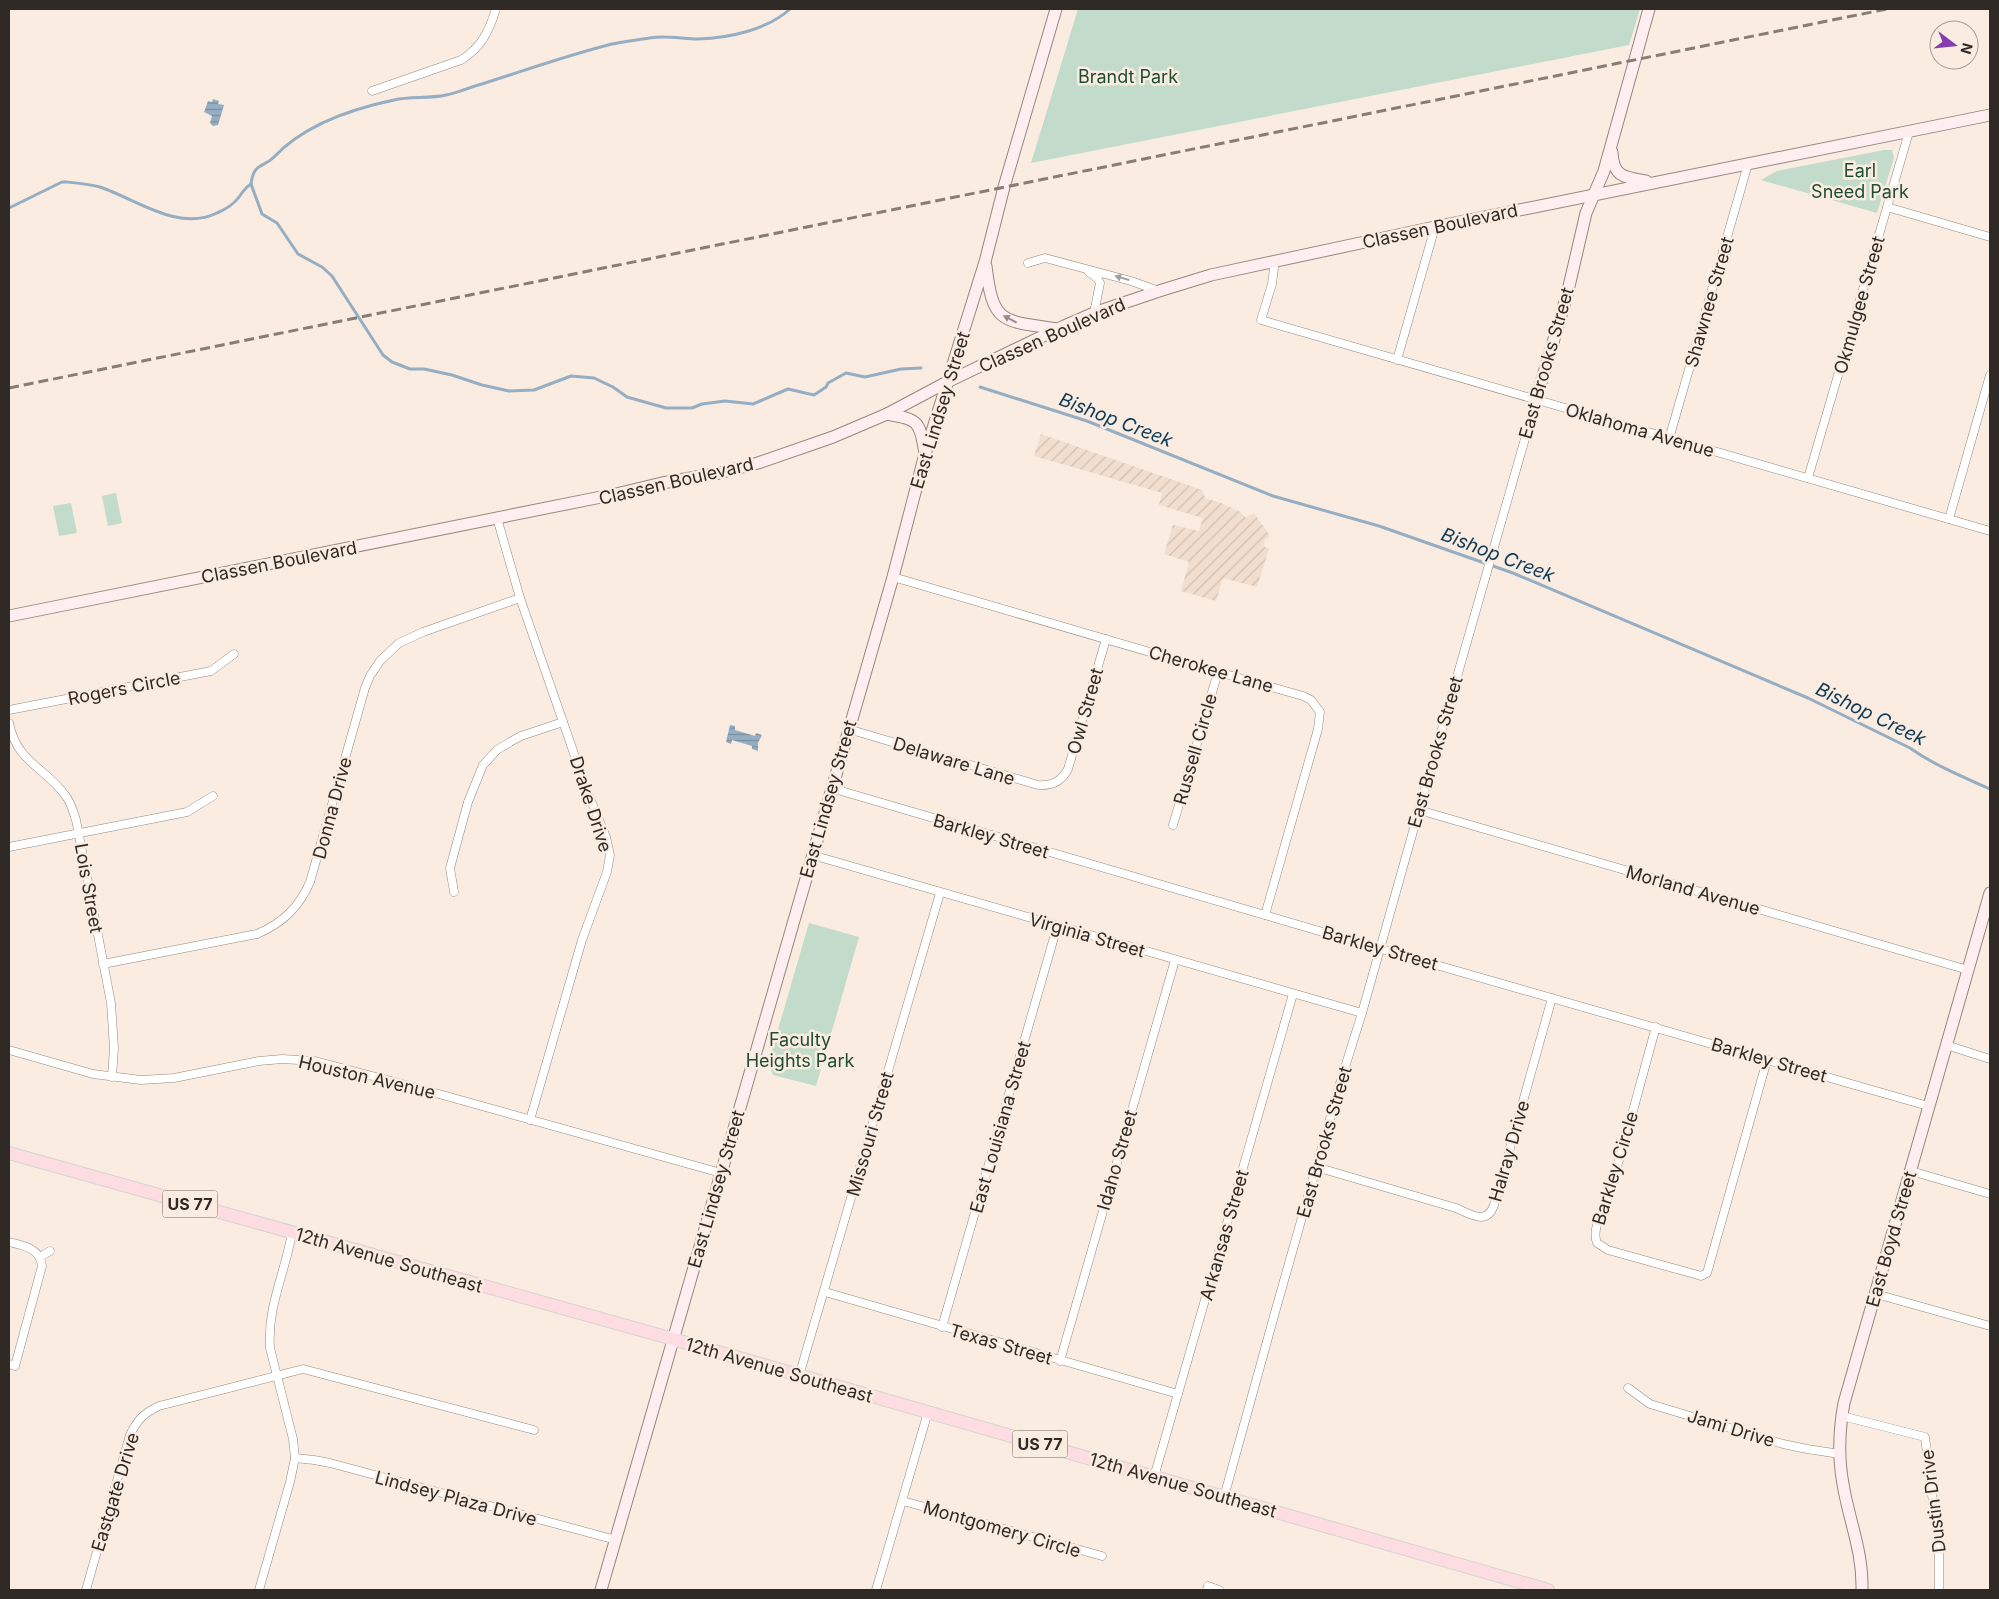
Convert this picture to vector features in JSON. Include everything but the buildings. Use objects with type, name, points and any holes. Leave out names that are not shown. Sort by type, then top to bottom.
[{"type":"main road","name":"12th Avenue Southeast","points":[[9,1154],[673,1339],[1548,1590]]},
{"type":"street","points":[[372,91],[461,60],[470,54],[486,36],[496,9]]},
{"type":"street","name":"East Lindsey Street","points":[[601,1590],[893,577],[925,454],[985,262],[1004,187],[1056,9]]},
{"type":"street","name":"East Brooks Street","points":[[1224,1497],[1316,1168],[1362,1013],[1418,810],[1566,295],[1582,230],[1612,148],[1649,9]]},
{"type":"street","name":"Classen Boulevard","points":[[9,616],[729,471],[833,437],[886,414],[947,382],[1094,313],[1211,275],[1435,227],[1990,115]]},
{"type":"street","name":"Okmulgee Street","points":[[1808,478],[1909,132]]},
{"type":"street","points":[[1612,148],[1612,160],[1616,170],[1622,175],[1633,180],[1655,183]]},
{"type":"street","name":"Shawnee Street","points":[[1669,439],[1748,164]]},
{"type":"street","points":[[1558,202],[1578,210],[1582,217],[1582,230]]},
{"type":"street","points":[[1887,208],[1990,237]]},
{"type":"street","points":[[1397,360],[1435,227]]},
{"type":"street","points":[[1028,263],[1045,258],[1137,283],[1159,291]]},
{"type":"street","name":"Oklahoma Avenue","points":[[1275,260],[1272,284],[1261,320],[1990,531]]},
{"type":"street","points":[[985,262],[992,302],[999,312],[1008,320],[1057,329]]},
{"type":"street","points":[[1085,269],[1098,279],[1100,283],[1094,313]]},
{"type":"street","points":[[1949,519],[1990,375]]},
{"type":"street","points":[[886,414],[909,418],[916,422],[921,431],[925,454]]},
{"type":"street","name":"Drake Drive","points":[[497,518],[520,598],[587,791],[606,837],[610,855],[607,872],[582,940],[530,1120]]},
{"type":"street","name":"Cherokee Lane","points":[[893,577],[1303,696],[1311,700],[1320,712],[1318,729],[1266,915]]},
{"type":"street","name":"Donna Drive","points":[[103,964],[257,934],[273,927],[287,917],[299,904],[310,882],[366,688],[370,676],[380,661],[391,649],[411,637],[520,598]]},
{"type":"street","name":"Owl Street","points":[[1059,781],[1064,776],[1070,762],[1106,639]]},
{"type":"street","name":"Rogers Circle","points":[[9,710],[211,671],[234,654]]},
{"type":"street","name":"Russell Circle","points":[[1174,825],[1218,672]]},
{"type":"street","points":[[454,892],[450,868],[468,802],[483,765],[497,750],[510,742],[563,722]]},
{"type":"street","name":"Lois Street","points":[[9,723],[20,751],[67,796],[79,834],[111,1003],[114,1065],[112,1077]]},
{"type":"street","name":"Delaware Lane","points":[[848,728],[1038,786],[1053,784],[1059,781]]},
{"type":"street","name":"Barkley Street","points":[[831,788],[1380,949],[1928,1106]]},
{"type":"street","points":[[9,848],[187,812],[213,796]]},
{"type":"street","name":"Morland Avenue","points":[[1418,810],[1968,970]]},
{"type":"street","name":"Virginia Street","points":[[812,856],[1362,1013]]},
{"type":"street","name":"Missouri Street","points":[[799,1376],[940,893]]},
{"type":"street","name":"East Boyd Street","points":[[1862,1590],[1859,1548],[1843,1485],[1840,1454],[1842,1416],[1928,1106],[1968,970],[1986,927],[1990,893]]},
{"type":"street","name":"East Louisiana Street","points":[[942,1327],[1057,927]]},
{"type":"street","name":"Idaho Street","points":[[1060,1361],[1175,960]]},
{"type":"street","name":"Arkansas Street","points":[[1154,1476],[1293,994]]},
{"type":"street","name":"Halray Drive","points":[[1316,1168],[1456,1208],[1475,1216],[1489,1216],[1494,1205],[1552,998]]},
{"type":"street","name":"Barkley Circle","points":[[1656,1027],[1608,1195],[1596,1229],[1597,1243],[1608,1250],[1701,1276],[1707,1273],[1767,1060]]},
{"type":"street","points":[[1946,1046],[1990,1058]]},
{"type":"street","name":"Houston Avenue","points":[[9,1050],[112,1077],[157,1080],[259,1061],[302,1059],[342,1068],[721,1173]]},
{"type":"street","points":[[1911,1172],[1990,1194]]},
{"type":"street","points":[[259,1590],[295,1458],[293,1439],[270,1348],[269,1325],[292,1233]]},
{"type":"street","points":[[9,1242],[33,1250],[40,1257],[42,1266],[15,1366],[9,1364]]},
{"type":"street","points":[[40,1257],[50,1251]]},
{"type":"street","name":"Texas Street","points":[[824,1292],[1178,1394]]},
{"type":"street","points":[[1876,1294],[1990,1326]]},
{"type":"street","points":[[276,1376],[303,1369],[534,1430]]},
{"type":"street","name":"Eastgate Drive","points":[[86,1590],[130,1436],[136,1422],[142,1415],[159,1406],[177,1400],[276,1376]]},
{"type":"street","name":"Jami Drive","points":[[1628,1388],[1650,1404],[1783,1444],[1840,1454]]},
{"type":"street","points":[[876,1590],[928,1412]]},
{"type":"street","name":"Dustin Drive","points":[[1842,1416],[1925,1437],[1939,1552],[1939,1590]]},
{"type":"street","name":"Lindsey Plaza Drive","points":[[295,1458],[330,1464],[616,1540]]},
{"type":"street","name":"Montgomery Circle","points":[[902,1501],[1102,1556]]},
{"type":"street","points":[[1207,1588],[1219,1590]]},
{"type":"shaded area","points":[[1041,434],[1202,490],[1205,498],[1239,511],[1246,518],[1254,513],[1270,536],[1265,540],[1263,546],[1269,549],[1257,587],[1223,578],[1216,601],[1181,591],[1189,562],[1164,554],[1173,525],[1199,531],[1203,518],[1159,505],[1162,493],[1034,456]]},
{"type":"green space","name":"Brandt Park","points":[[1078,9],[1640,9],[1629,45],[1031,163]]},
{"type":"green space","name":"Earl Sneed Park","points":[[1892,150],[1894,158],[1877,213],[1761,180],[1777,171]]},
{"type":"green space","points":[[116,493],[122,523],[108,526],[102,496]]},
{"type":"green space","points":[[71,503],[77,533],[59,536],[53,506]]},
{"type":"green space","name":"Faculty Heights Park","points":[[809,923],[859,937],[816,1086],[773,1075],[768,1064]]},
{"type":"water","points":[[213,99],[219,101],[218,104],[224,105],[218,125],[213,126],[210,123],[212,116],[204,112],[208,101],[212,102]]},
{"type":"water","points":[[730,725],[735,726],[735,730],[755,736],[756,733],[762,735],[758,743],[758,751],[752,749],[752,746],[732,740],[731,744],[726,742]]},
{"type":"waterway","points":[[251,184],[256,169],[270,161],[299,136],[329,120],[361,108],[400,99],[451,94],[612,44],[653,37],[698,39],[735,35],[770,22],[790,9]]},
{"type":"waterway","name":"Bishop Creek","points":[[9,208],[62,182],[66,182],[100,187],[157,212],[172,216],[187,219],[202,218],[217,213],[229,206],[251,184]]},
{"type":"waterway","name":"Bishop Creek","points":[[251,184],[262,214],[277,223],[298,254],[322,267],[332,276],[383,355],[392,362],[410,369],[424,369],[452,375],[482,385],[509,391],[534,390],[571,376],[594,378],[613,387],[627,397],[666,408],[692,408],[702,404],[725,401],[753,404],[788,389],[814,395],[826,387],[828,383],[846,373],[865,377],[901,369],[921,368]]},
{"type":"waterway","name":"Bishop Creek","points":[[980,387],[1087,421],[1273,496],[1379,526],[1513,573],[1808,698],[1990,789]]},
{"type":"railway","points":[[9,388],[1887,9]]}]
